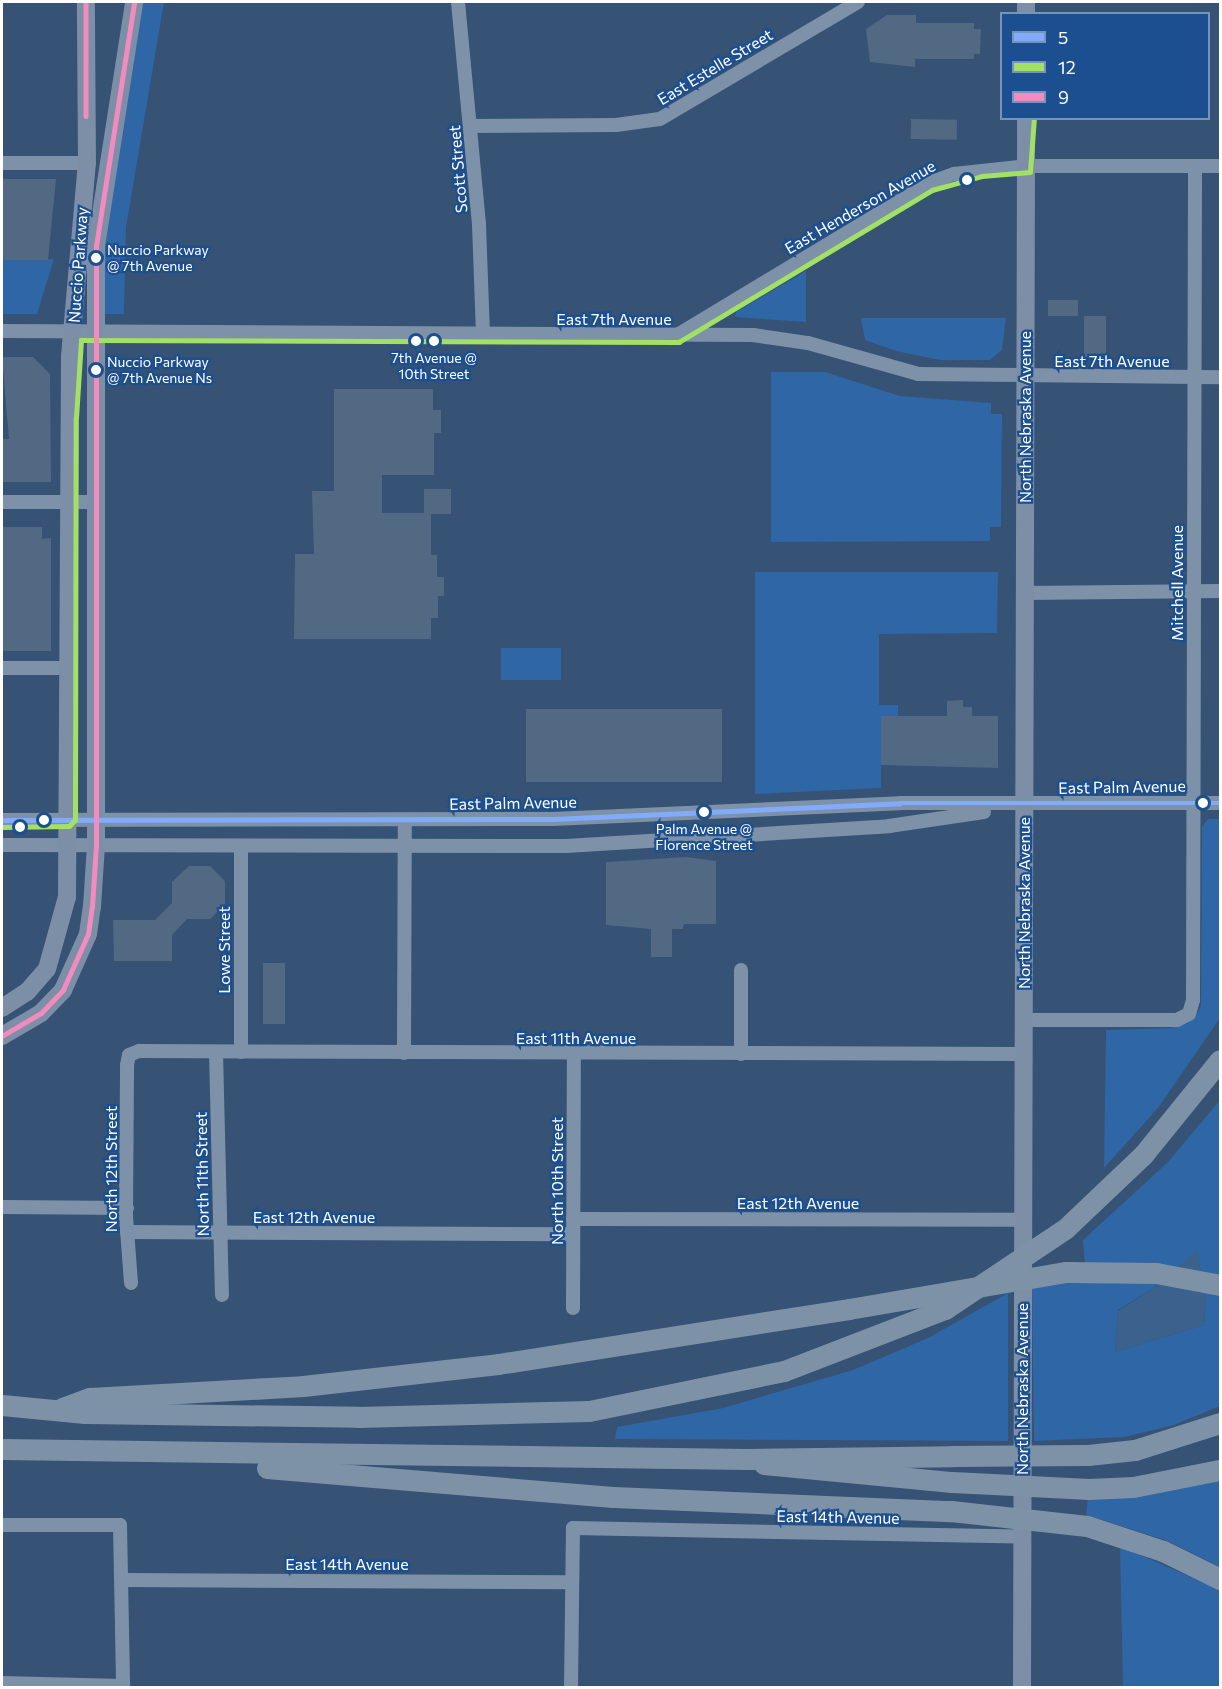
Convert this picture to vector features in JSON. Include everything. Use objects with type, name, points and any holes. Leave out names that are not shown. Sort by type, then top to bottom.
[{"type":"highway","points":[[2,1405],[62,1407],[85,1413],[358,1417],[589,1411],[784,1371],[945,1309],[1065,1229],[1143,1155],[1221,1060]]},
{"type":"highway","points":[[62,1407],[90,1398],[303,1386],[498,1364],[849,1309],[1066,1272],[1137,1272],[1221,1285]]},
{"type":"highway","points":[[2,1449],[114,1454],[747,1459],[1088,1455],[1135,1450],[1221,1424]]},
{"type":"highway","points":[[114,1454],[613,1497],[951,1511],[1087,1526],[1163,1551],[1221,1579]]},
{"type":"highway","points":[[747,1459],[781,1469],[952,1482],[1089,1489],[1133,1487],[1221,1470]]},
{"type":"main road","name":"Nuccio Parkway","points":[[2,1008],[27,992],[47,969],[64,917],[68,846],[68,502],[74,332],[87,163],[86,2]]},
{"type":"main road","name":"Nuccio Parkway","points":[[2,1036],[42,1013],[63,990],[78,962],[88,934],[96,845],[93,332],[96,246],[134,2]]},
{"type":"main road","name":"North Nebraska Avenue","points":[[1022,1688],[1026,120]]},
{"type":"street","name":"Scott Street","points":[[458,2],[470,126],[483,335]]},
{"type":"street","name":"East Estelle Street","points":[[470,126],[616,125],[660,119],[858,2]]},
{"type":"street","points":[[2,163],[87,163]]},
{"type":"street","name":"East Henderson Avenue","points":[[677,335],[929,183],[981,169],[1026,166],[1221,166]]},
{"type":"street","name":"Mitchell Avenue","points":[[1024,1020],[1177,1020],[1189,1014],[1193,1000],[1195,166]]},
{"type":"street","name":"East 7th Avenue","points":[[2,331],[777,336],[918,374],[1025,377],[1221,377]]},
{"type":"street","points":[[2,502],[93,502]]},
{"type":"street","points":[[1024,593],[1221,591]]},
{"type":"street","points":[[2,668],[69,668]]},
{"type":"street","name":"East Palm Avenue","points":[[2,820],[405,821],[900,803],[1024,806],[1221,802]]},
{"type":"street","name":"East Palm Avenue","points":[[2,845],[566,846],[889,825],[1024,806]]},
{"type":"street","points":[[404,1053],[405,821]]},
{"type":"street","name":"Lowe Street","points":[[241,847],[241,1052]]},
{"type":"street","points":[[741,970],[741,1054]]},
{"type":"street","name":"North 11th Street","points":[[216,1052],[222,1295]]},
{"type":"street","name":"East 11th Avenue","points":[[129,1054],[241,1052],[1024,1054]]},
{"type":"street","name":"North 12th Street","points":[[129,1054],[127,1232],[131,1283]]},
{"type":"street","name":"North 10th Street","points":[[573,1308],[574,1054]]},
{"type":"street","points":[[2,1207],[127,1208]]},
{"type":"street","name":"East 12th Avenue","points":[[573,1219],[1023,1220]]},
{"type":"street","name":"East 12th Avenue","points":[[127,1232],[573,1234]]},
{"type":"street","points":[[2,1524],[120,1525],[123,1687],[2,1683]]},
{"type":"street","name":"East 14th Avenue","points":[[122,1580],[572,1582],[573,1528],[1022,1537]]},
{"type":"street","points":[[571,1688],[572,1582]]},
{"type":"shaded area","points":[[143,2],[164,2],[126,227],[124,314],[104,314],[103,251]]},
{"type":"shaded area","points":[[2,259],[54,259],[37,314],[2,314]]},
{"type":"shaded area","points":[[806,271],[806,322],[735,317],[736,312]]},
{"type":"shaded area","points":[[861,318],[1006,318],[1002,350],[990,360],[940,360],[896,351],[865,340]]},
{"type":"shaded area","points":[[771,372],[825,372],[900,396],[991,403],[991,414],[1002,414],[1001,527],[990,527],[990,541],[771,542]]},
{"type":"shaded area","points":[[755,572],[998,572],[997,633],[879,634],[879,705],[898,705],[898,716],[881,716],[881,788],[755,794]]},
{"type":"shaded area","points":[[501,648],[561,648],[561,680],[501,680]]},
{"type":"shaded area","points":[[1208,819],[1220,819],[1220,1018],[1158,1108],[1104,1168],[1106,1030],[1171,1028],[1195,1017],[1201,1006],[1202,827]]},
{"type":"shaded area","points":[[1220,1100],[1220,1406],[1174,1425],[1125,1437],[1034,1441],[1032,1285],[1086,1280],[1083,1240],[1168,1162]],"holes":[[[1197,1251],[1206,1300],[1204,1325],[1115,1352],[1118,1310],[1161,1283]]]},
{"type":"shaded area","points":[[1197,1250],[1206,1300],[1204,1325],[1115,1352],[1118,1311],[1161,1283]]},
{"type":"shaded area","points":[[1008,1293],[1008,1441],[615,1439],[617,1427],[723,1408],[853,1370],[928,1338]]},
{"type":"shaded area","points":[[1220,1481],[1220,1567],[1165,1540],[1086,1515],[1088,1498],[1140,1496]]},
{"type":"shaded area","points":[[1120,1546],[1220,1590],[1220,1687],[1123,1687]]},
{"type":"building","points":[[887,15],[916,15],[916,23],[974,23],[974,29],[981,29],[980,54],[974,54],[974,59],[915,59],[915,67],[870,62],[866,29]]},
{"type":"building","points":[[911,119],[957,120],[957,140],[911,139]]},
{"type":"building","points":[[2,179],[56,179],[48,260],[2,260]]},
{"type":"building","points":[[1048,300],[1078,300],[1078,316],[1048,316]]},
{"type":"building","points":[[1084,316],[1106,316],[1106,359],[1084,359]]},
{"type":"building","points":[[2,357],[33,357],[50,374],[51,482],[2,482],[2,439],[9,439]]},
{"type":"building","points":[[334,389],[433,389],[433,410],[441,410],[441,433],[434,433],[434,475],[382,475],[382,513],[424,513],[424,489],[451,489],[451,514],[431,514],[431,555],[437,555],[437,577],[444,577],[444,596],[438,596],[438,618],[431,618],[431,639],[294,639],[295,554],[314,554],[312,491],[334,491]]},
{"type":"building","points":[[2,527],[42,527],[42,539],[51,538],[51,651],[2,651]]},
{"type":"building","points":[[963,700],[963,707],[972,707],[972,716],[998,716],[998,768],[881,765],[881,716],[947,716],[947,701]]},
{"type":"building","points":[[526,709],[722,709],[722,782],[526,782]]},
{"type":"building","points":[[686,857],[716,861],[716,924],[684,924],[683,929],[672,929],[672,957],[651,957],[651,929],[606,925],[606,862]]},
{"type":"building","points":[[189,866],[210,866],[225,881],[225,904],[210,919],[187,919],[172,935],[172,961],[114,961],[113,920],[155,920],[172,903],[172,882]]},
{"type":"building","points":[[263,963],[285,963],[285,1024],[263,1024]]},
{"type":"transit line","name":"9","points":[[86,2],[86,116]]},
{"type":"transit line","name":"9","points":[[2,1036],[41,1013],[63,990],[88,934],[92,907],[96,845],[96,246],[134,2]]},
{"type":"transit line","name":"12","points":[[2,827],[69,826],[75,820],[76,418],[81,340],[679,342],[932,190],[982,176],[1030,172],[1034,120]]},
{"type":"transit line","name":"5","points":[[2,820],[553,819],[900,803],[1220,803]]},
{"type":"place","name":"Nuccio Parkway @ 7th Avenue","points":[[96,258]]},
{"type":"place","name":"7th Avenue @ 10th Street","points":[[434,341]]},
{"type":"place","name":"Nuccio Parkway @ 7th Avenue Ns","points":[[96,370]]},
{"type":"place","name":"Palm Avenue @ Florence Street","points":[[704,812]]}]
